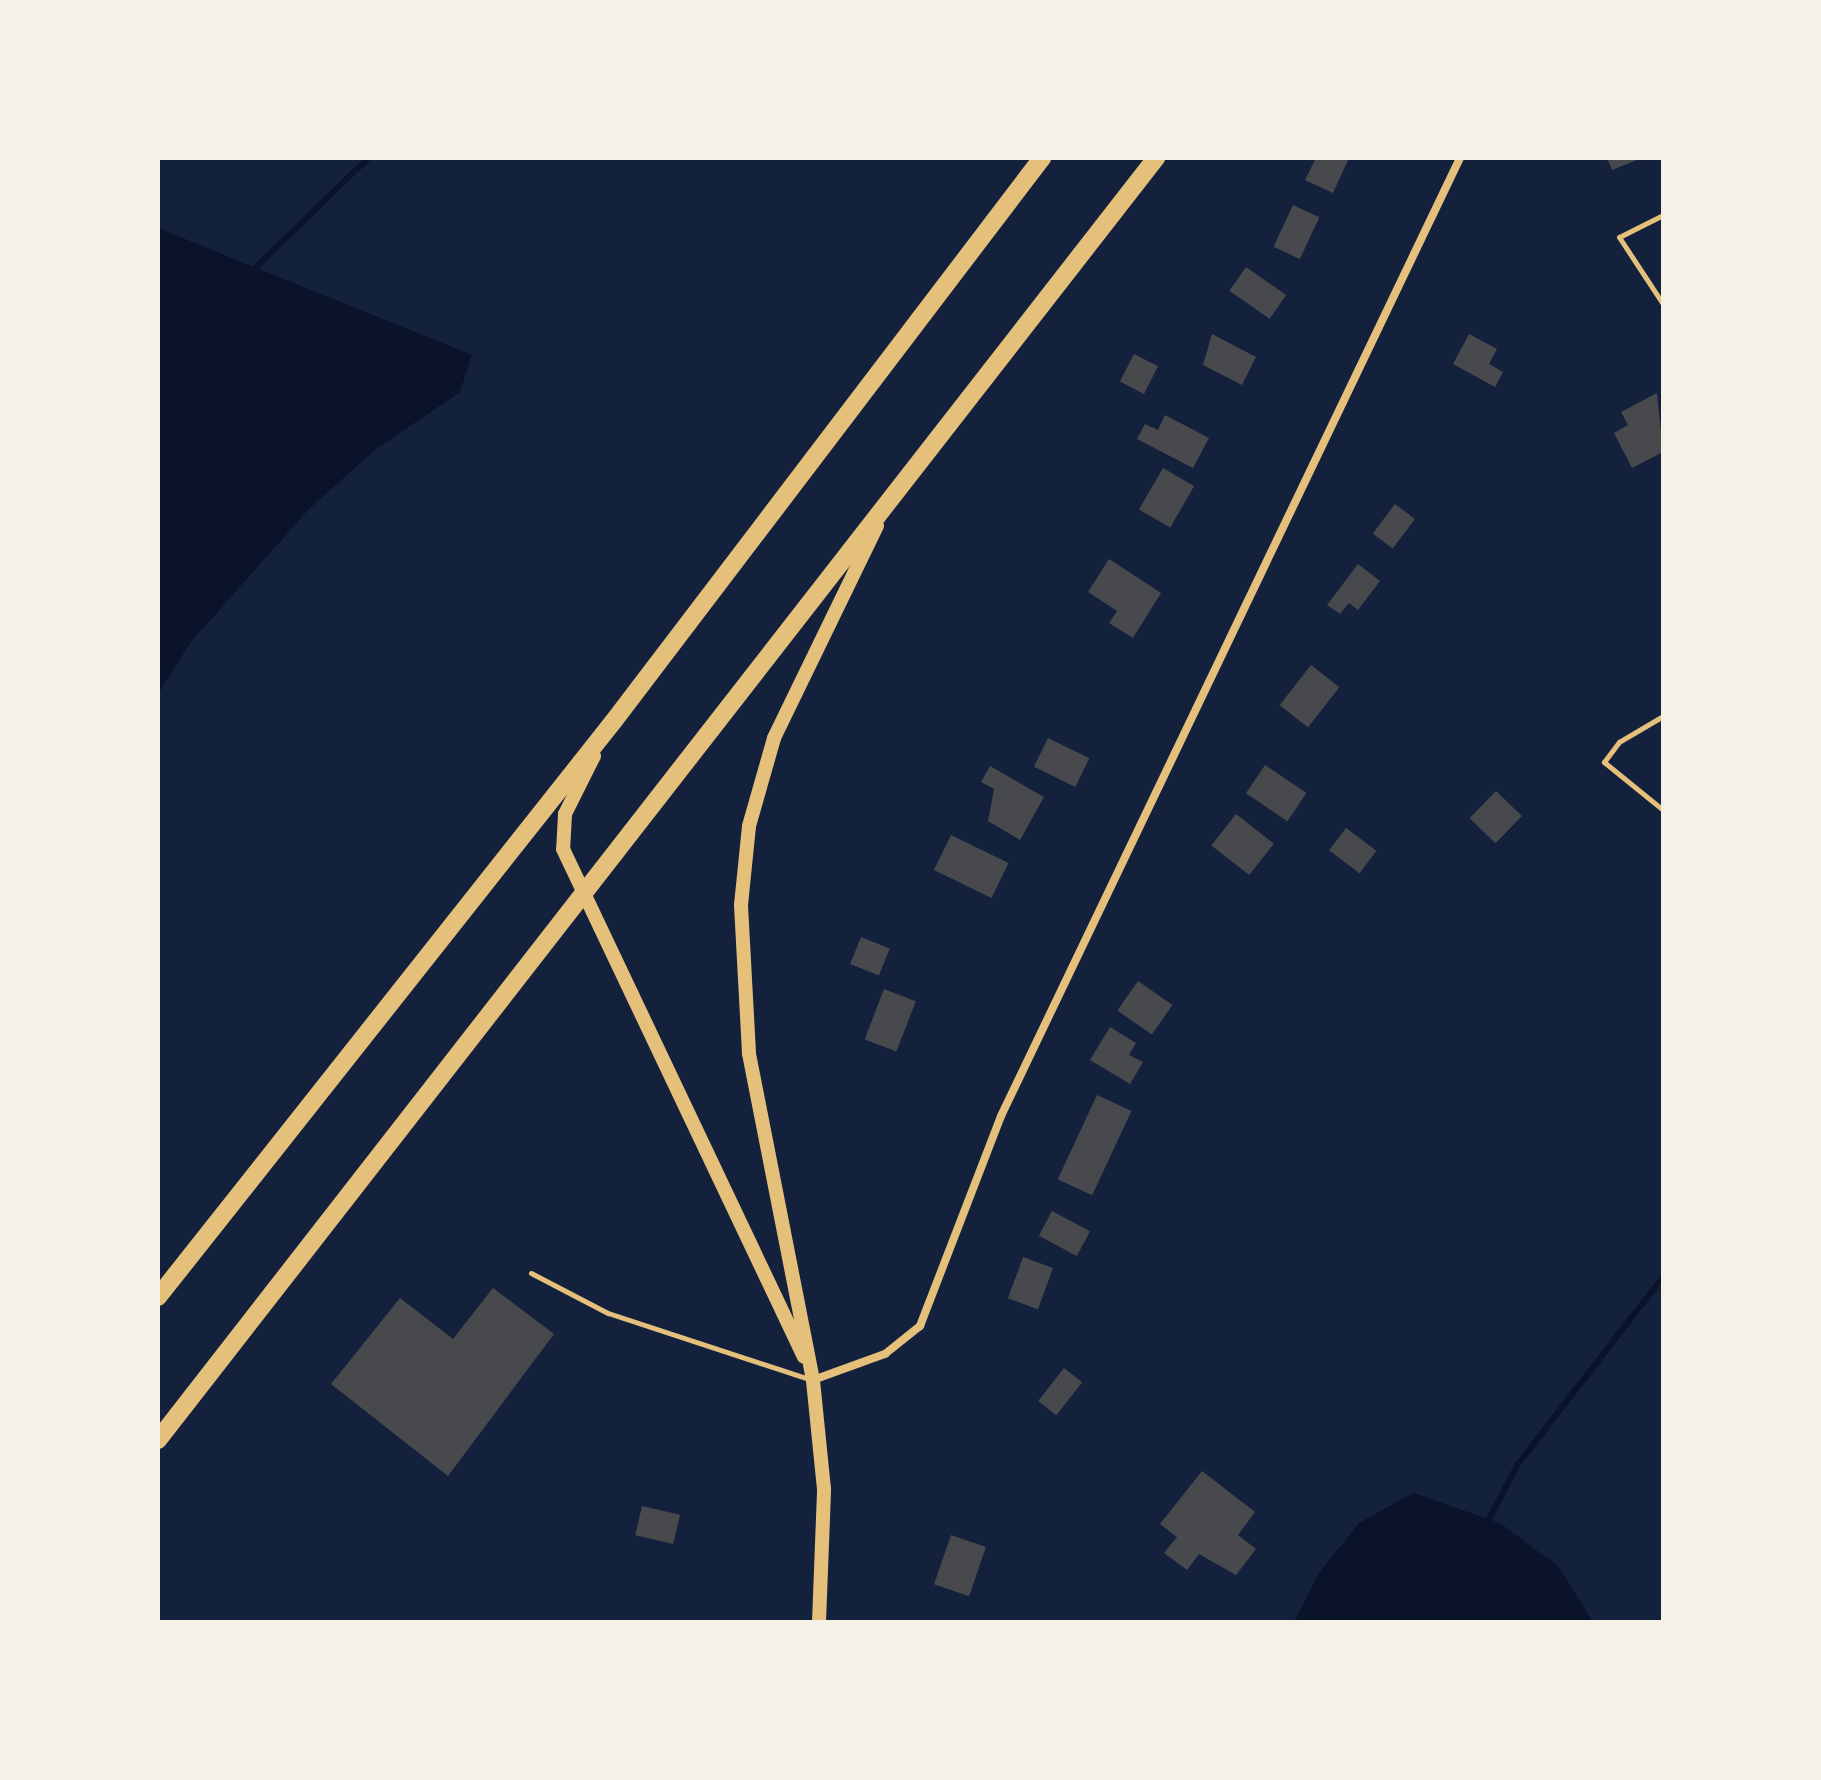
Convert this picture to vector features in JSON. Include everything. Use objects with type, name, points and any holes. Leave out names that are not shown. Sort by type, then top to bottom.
[{"type":"highway","points":[[158,1297],[613,722],[1042,158]]},
{"type":"highway","points":[[158,1440],[582,897],[813,593],[884,512],[1156,158]]},
{"type":"street","points":[[813,1380],[885,1354],[920,1326],[1001,1116],[1460,158]]},
{"type":"street","points":[[819,1622],[824,1489],[813,1380],[749,1053],[741,905],[749,826],[774,738],[801,670],[884,512]]},
{"type":"street","points":[[613,722],[565,814],[563,849],[582,897],[749,1229],[813,1380]]},
{"type":"lane","points":[[1663,215],[1619,237],[1663,304]]},
{"type":"lane","points":[[1663,716],[1619,742],[1604,762],[1663,810]]},
{"type":"lane","points":[[531,1273],[608,1313],[813,1380]]},
{"type":"water","points":[[158,228],[472,355],[460,392],[375,450],[309,509],[190,643],[158,694]]},
{"type":"water","points":[[1413,1493],[1500,1523],[1559,1567],[1593,1622],[1294,1622],[1319,1573],[1359,1523]]},
{"type":"building","points":[[1316,158],[1349,158],[1333,193],[1305,180]]},
{"type":"building","points":[[1607,158],[1642,158],[1612,170]]},
{"type":"building","points":[[1293,205],[1319,217],[1300,259],[1274,247]]},
{"type":"building","points":[[1246,267],[1286,295],[1270,319],[1229,291]]},
{"type":"building","points":[[1212,334],[1256,357],[1242,385],[1203,365]]},
{"type":"building","points":[[1469,334],[1497,349],[1489,364],[1503,372],[1495,387],[1453,364]]},
{"type":"building","points":[[1134,354],[1158,366],[1144,394],[1120,382]]},
{"type":"building","points":[[1657,393],[1663,452],[1632,468],[1614,433],[1628,425],[1621,412]]},
{"type":"building","points":[[1165,415],[1209,438],[1193,468],[1137,439],[1145,424],[1158,430]]},
{"type":"building","points":[[1163,468],[1194,486],[1170,528],[1139,510]]},
{"type":"building","points":[[1395,504],[1415,519],[1393,549],[1373,534]]},
{"type":"building","points":[[1109,559],[1161,593],[1133,638],[1109,623],[1117,611],[1088,592]]},
{"type":"building","points":[[1358,564],[1380,581],[1358,610],[1349,603],[1340,614],[1327,605]]},
{"type":"building","points":[[1311,665],[1339,687],[1308,727],[1280,705]]},
{"type":"building","points":[[1048,738],[1089,758],[1075,787],[1034,767]]},
{"type":"building","points":[[1265,765],[1306,793],[1287,821],[1246,793]]},
{"type":"building","points":[[990,766],[1044,797],[1020,840],[988,821],[994,789],[981,782]]},
{"type":"building","points":[[1496,791],[1522,816],[1495,843],[1470,818]]},
{"type":"building","points":[[1236,814],[1274,844],[1249,875],[1211,846]]},
{"type":"building","points":[[1346,828],[1376,851],[1359,873],[1329,850]]},
{"type":"building","points":[[951,835],[1009,863],[991,898],[934,870]]},
{"type":"building","points":[[861,937],[890,949],[879,976],[850,964]]},
{"type":"building","points":[[1138,981],[1172,1005],[1152,1035],[1117,1010]]},
{"type":"building","points":[[884,989],[916,1001],[896,1052],[865,1039]]},
{"type":"building","points":[[1110,1027],[1136,1043],[1129,1055],[1143,1062],[1130,1084],[1090,1060]]},
{"type":"building","points":[[1097,1095],[1131,1111],[1092,1195],[1058,1179]]},
{"type":"building","points":[[1052,1211],[1090,1231],[1077,1256],[1039,1236]]},
{"type":"building","points":[[1023,1257],[1053,1268],[1038,1309],[1008,1298]]},
{"type":"building","points":[[493,1288],[554,1334],[448,1476],[331,1384],[400,1298],[453,1339]]},
{"type":"building","points":[[1064,1368],[1082,1382],[1056,1415],[1038,1401]]},
{"type":"building","points":[[1202,1471],[1255,1512],[1238,1535],[1256,1549],[1236,1575],[1199,1554],[1187,1570],[1164,1553],[1177,1537],[1160,1524]]},
{"type":"building","points":[[642,1506],[680,1515],[673,1544],[635,1535]]},
{"type":"building","points":[[951,1535],[986,1547],[969,1596],[934,1584]]},
{"type":"waterway","points":[[252,271],[368,158]]},
{"type":"waterway","points":[[1487,1523],[1518,1464],[1663,1277]]}]
